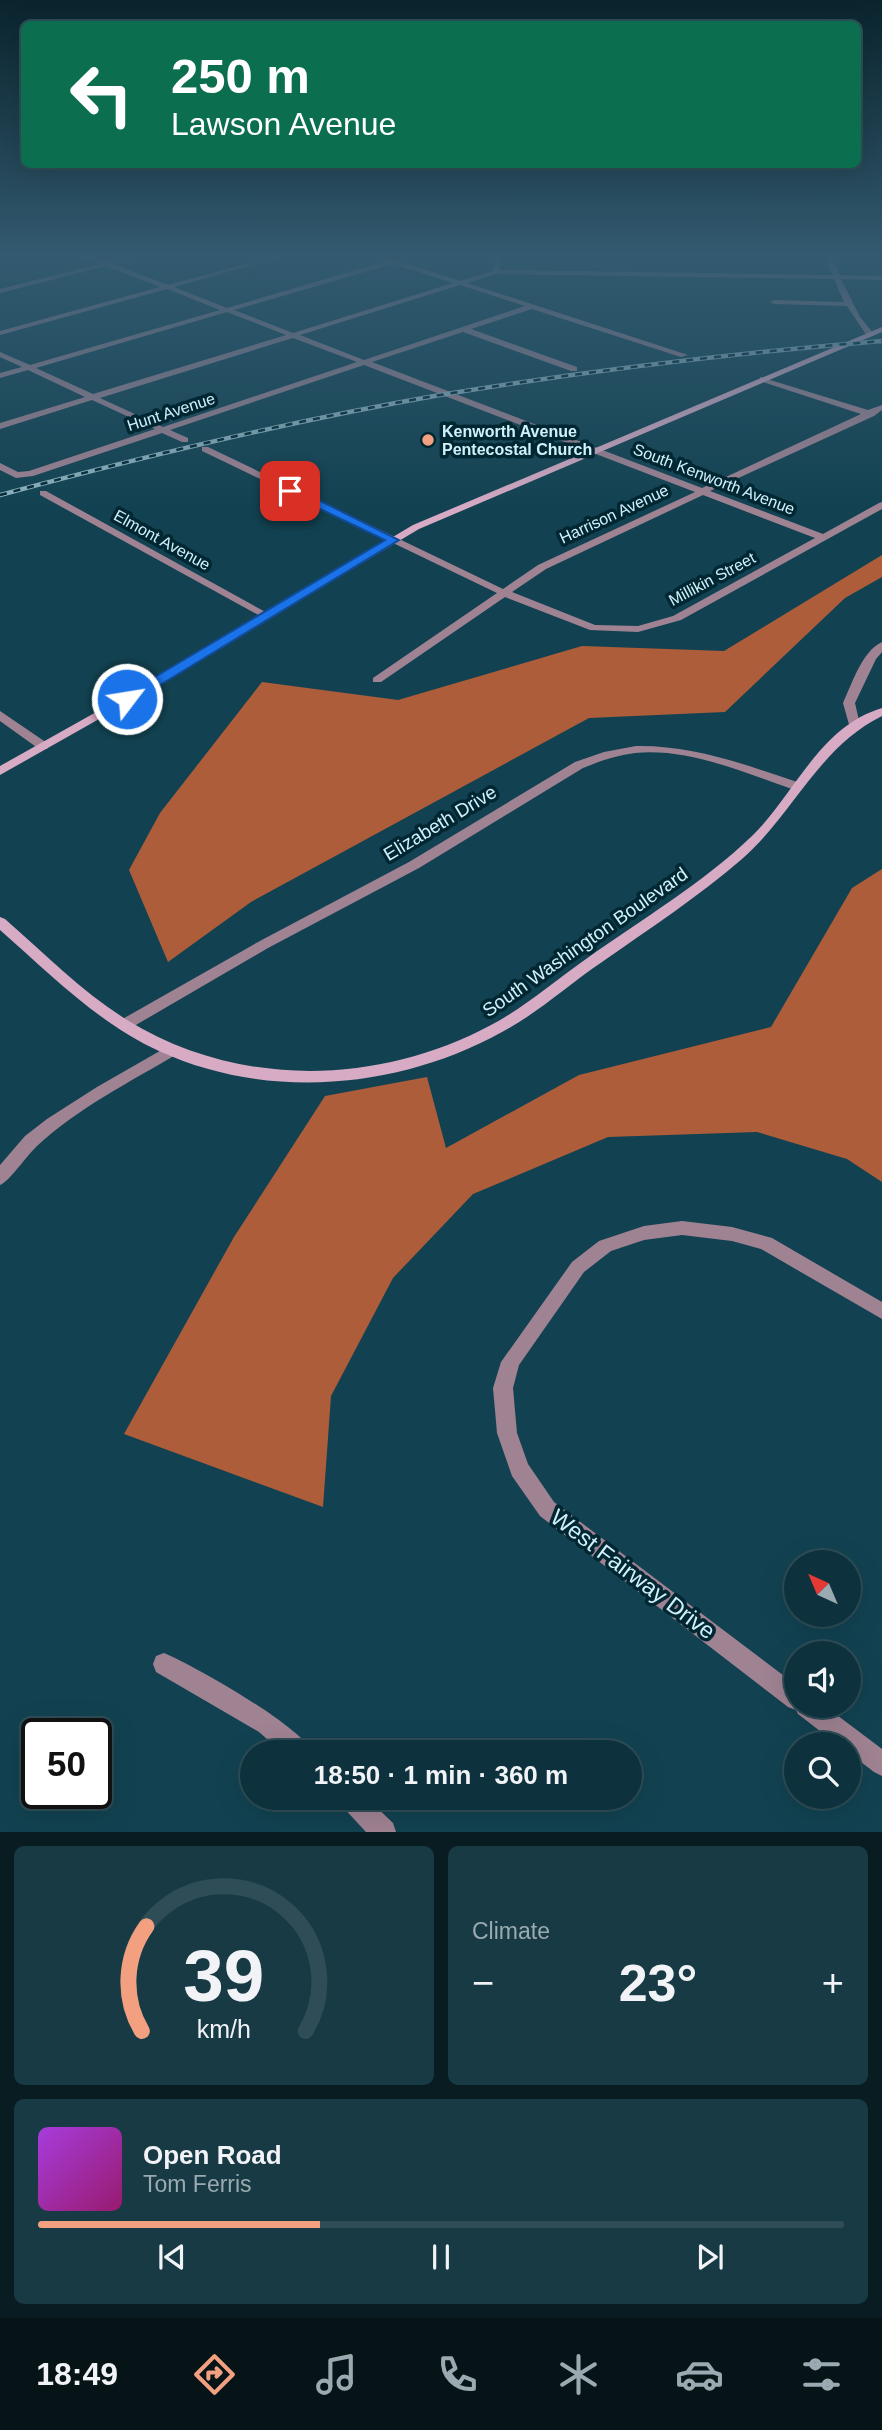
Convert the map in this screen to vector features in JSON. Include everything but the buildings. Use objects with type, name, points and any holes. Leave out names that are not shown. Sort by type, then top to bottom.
[{"type":"main road","points":[[0,771],[430,520],[855,340]]},
{"type":"main road","name":"South Washington Boulevard","points":[[1,925],[87,999],[124,1025],[172,1050],[256,1075],[312,1080],[371,1073],[448,1051],[484,1035],[528,1008],[706,881],[758,837],[829,745],[854,725],[882,712]]},
{"type":"street","points":[[0,376],[124,340]]},
{"type":"street","points":[[0,426],[277,340]]},
{"type":"street","name":"South Kenworth Avenue","points":[[309,340],[822,537]]},
{"type":"street","name":"Hunt Avenue","points":[[0,466],[16,475],[30,474],[429,340]]},
{"type":"street","points":[[495,340],[575,369]]},
{"type":"street","points":[[639,340],[684,355]]},
{"type":"street","points":[[0,354],[185,440]]},
{"type":"street","points":[[763,379],[882,418]]},
{"type":"street","name":"Harrison Avenue","points":[[377,680],[542,567],[882,407]]},
{"type":"street","name":"Millikin Street","points":[[205,449],[505,593],[594,628],[638,629],[677,618],[882,505]]},
{"type":"street","name":"Elmont Avenue","points":[[43,493],[266,615]]},
{"type":"street","points":[[854,725],[849,704],[871,658],[882,645]]},
{"type":"street","points":[[0,715],[43,746]]},
{"type":"street","name":"Elizabeth Drive","points":[[124,1025],[262,945],[414,865],[600,755],[644,747],[671,748],[796,786]]},
{"type":"street","points":[[0,1178],[22,1147],[46,1128],[172,1050]]},
{"type":"street","name":"West Fairway Drive","points":[[784,1690],[547,1509],[519,1469],[507,1433],[503,1388],[510,1362],[578,1266],[605,1246],[644,1233],[682,1228],[732,1234],[766,1243],[882,1311]]},
{"type":"street","points":[[164,1664],[267,1724],[286,1740]]},
{"type":"street","points":[[822,1718],[882,1764]]},
{"type":"street","points":[[362,1810],[384,1832]]},
{"type":"shaded area","points":[[882,555],[882,577],[845,598],[725,712],[589,718],[251,902],[168,962],[129,870],[160,813],[262,682],[398,700],[582,646],[724,651]]},
{"type":"shaded area","points":[[882,869],[882,1182],[847,1159],[757,1132],[608,1137],[473,1194],[393,1278],[331,1396],[323,1507],[124,1434],[234,1237],[325,1096],[427,1077],[446,1148],[579,1075],[771,1027],[852,888]]},
{"type":"railway","points":[[0,495],[218,440],[440,395],[661,364],[882,341]]},
{"type":"place","name":"Kenworth Avenue Pentecostal Church","points":[[428,440]]},
{"type":"route","points":[[127,699],[394,540],[290,491]]}]
